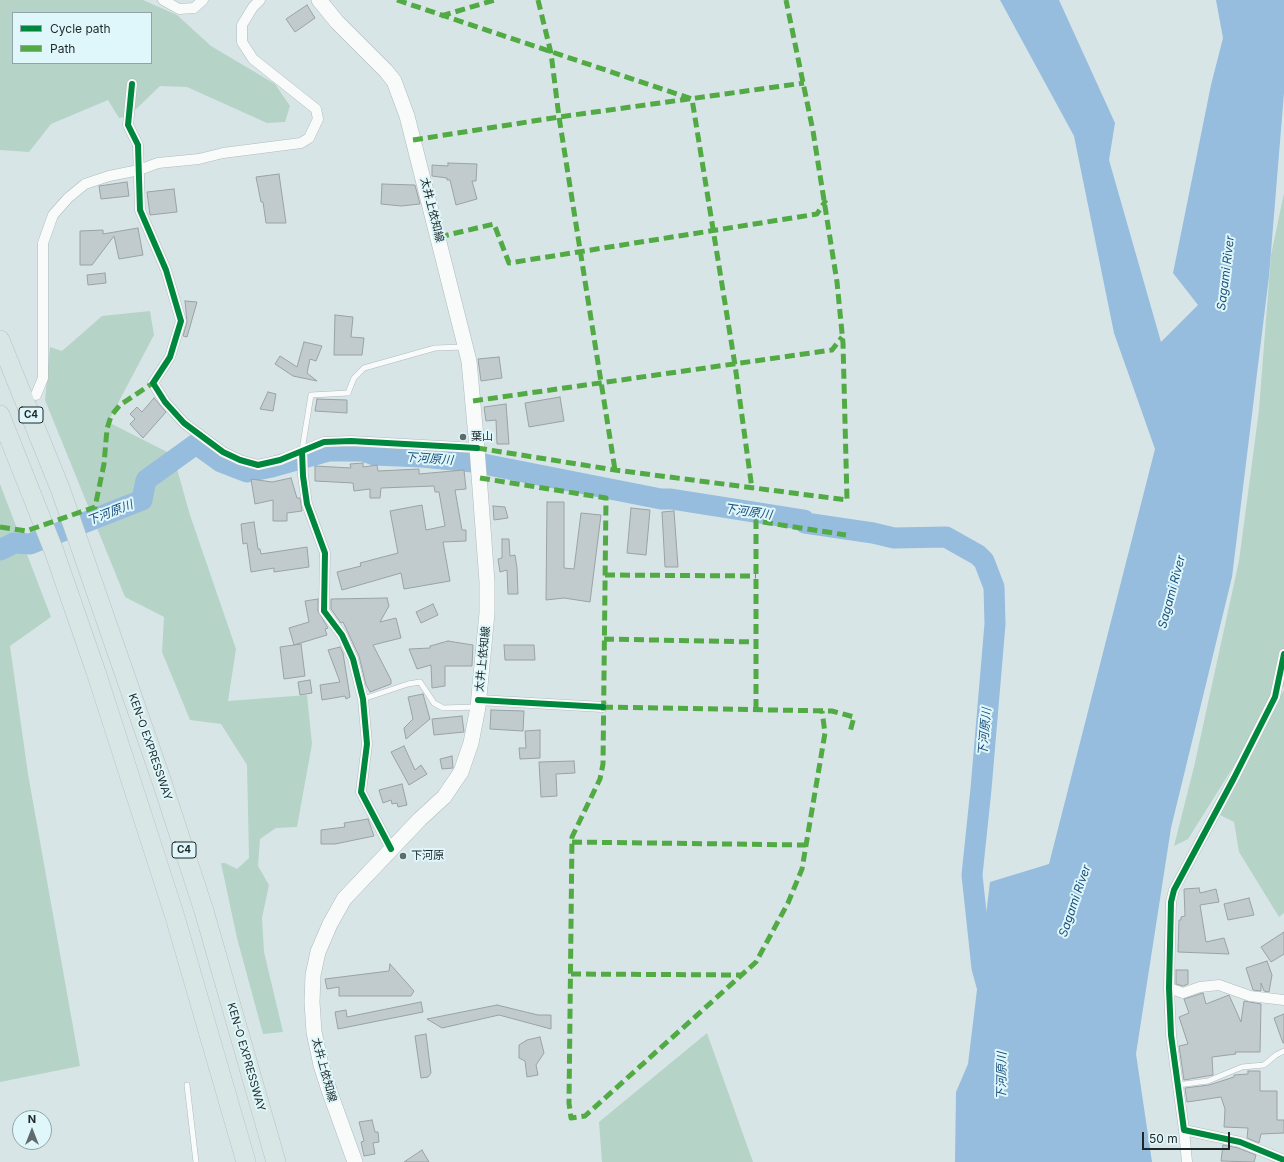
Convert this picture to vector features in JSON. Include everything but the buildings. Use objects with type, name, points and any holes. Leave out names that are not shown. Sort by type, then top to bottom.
[{"type":"highway","name":"KEN-O EXPRESSWAY","points":[[0,340],[61,491],[160,774],[199,896],[276,1162]]},
{"type":"highway","name":"C4","points":[[0,415],[54,551],[96,672],[175,917],[246,1162]]},
{"type":"main road","name":"太井上依知線","points":[[320,0],[337,22],[386,71],[394,81],[402,100],[426,184],[466,347],[478,449],[487,582],[487,612],[478,704],[471,743],[461,772],[444,797],[391,849],[344,899],[330,924],[318,952],[313,975],[312,1002],[314,1032],[321,1065],[355,1162]]},
{"type":"street","points":[[163,0],[179,9],[194,8],[203,0]]},
{"type":"street","points":[[36,395],[43,378],[43,243],[53,216],[68,198],[85,184],[109,176],[139,170],[158,163],[199,159],[223,153],[301,143],[309,138],[318,119],[316,109],[253,59],[242,42],[242,25],[252,7],[260,0]]},
{"type":"street","points":[[132,84],[128,125],[138,145],[140,210],[166,270],[181,321],[170,357],[153,383],[165,402],[184,423],[217,448],[240,460],[258,465],[280,460],[324,442],[351,441],[478,449]]},
{"type":"street","points":[[302,452],[303,476],[307,504],[325,553],[324,611],[342,635],[353,659],[363,699],[367,744],[361,792],[391,849]]},
{"type":"street","points":[[1187,1162],[1170,1022],[1169,988],[1171,902],[1174,890],[1234,778],[1275,697],[1284,654]]},
{"type":"street","points":[[478,704],[603,707]]},
{"type":"street","points":[[1169,988],[1183,993],[1200,987],[1218,985],[1250,996],[1284,1000]]},
{"type":"street","points":[[1184,1130],[1240,1142],[1284,1160]]},
{"type":"lane","points":[[302,452],[311,395],[348,393],[354,378],[364,368],[435,348],[466,347]]},
{"type":"lane","points":[[363,699],[408,684],[420,682],[434,702],[443,708],[478,704]]},
{"type":"lane","points":[[1177,1085],[1208,1080],[1242,1067],[1264,1065],[1276,1055],[1284,1051]]},
{"type":"lane","points":[[187,1085],[196,1162]]},
{"type":"green space","points":[[0,0],[143,0],[177,15],[211,46],[275,84],[290,106],[285,122],[267,123],[187,87],[160,86],[129,116],[119,118],[108,100],[51,124],[29,152],[0,150]]},
{"type":"green space","points":[[1284,193],[1284,686],[1188,839],[1174,846],[1194,767],[1239,561],[1259,410],[1271,255]]},
{"type":"green space","points":[[150,311],[154,335],[108,422],[173,455],[190,515],[236,649],[228,701],[307,695],[312,744],[297,827],[276,828],[260,839],[258,866],[269,885],[262,918],[264,952],[283,1032],[263,1034],[237,938],[221,863],[225,863],[237,869],[249,858],[247,765],[221,724],[190,720],[162,652],[164,617],[125,597],[45,400],[50,347],[62,351],[102,316]]},
{"type":"green space","points":[[0,484],[51,617],[10,646],[28,774],[80,1066],[0,1082]]},
{"type":"green space","points":[[1284,690],[1284,913],[1279,917],[1239,852],[1234,822],[1220,815],[1269,714]]},
{"type":"green space","points":[[707,1033],[753,1162],[602,1162],[599,1122]]},
{"type":"water","name":"Sagami River","points":[[1000,0],[1059,0],[1115,123],[1109,160],[1161,342],[1198,305],[1173,273],[1211,85],[1223,38],[1216,0],[1284,0],[1284,93],[1269,276],[1232,577],[1171,828],[1136,1054],[1152,1162],[955,1162],[956,1092],[968,1064],[990,882],[1049,864],[1155,449],[1114,333],[1074,136]]},
{"type":"waterway","name":"下河原川","points":[[0,550],[14,543],[30,544],[142,500],[146,480],[196,444],[221,462],[247,472],[272,467],[329,451],[363,451],[374,455],[422,457],[473,462],[661,499],[671,499],[804,520],[805,523],[873,533],[894,538],[946,537],[978,555],[984,561],[994,587],[995,624],[972,875],[982,968],[987,986]]},
{"type":"marked path","points":[[397,0],[692,99],[735,365],[752,489]]},
{"type":"marked path","points":[[441,16],[495,0]]},
{"type":"marked path","points":[[538,0],[551,53],[559,117],[615,470]]},
{"type":"marked path","points":[[477,448],[615,470],[847,500],[843,343],[837,282],[813,131],[786,0]]},
{"type":"marked path","points":[[413,140],[559,117],[804,83]]},
{"type":"marked path","points":[[439,237],[494,224],[509,263],[817,214],[826,200]]},
{"type":"marked path","points":[[473,401],[832,350],[842,337]]},
{"type":"marked path","points":[[0,527],[26,531],[95,507],[104,464],[107,429],[111,416],[120,405],[153,383]]},
{"type":"marked path","points":[[480,478],[606,498],[603,764],[600,779],[572,837],[569,1103],[571,1118],[585,1116],[756,962],[788,903],[802,869],[825,733],[822,711]]},
{"type":"marked path","points":[[756,709],[756,521],[846,535]]},
{"type":"marked path","points":[[605,575],[756,576]]},
{"type":"marked path","points":[[604,639],[756,642]]},
{"type":"marked path","points":[[603,707],[832,711],[854,717],[850,732]]},
{"type":"marked path","points":[[572,842],[806,845]]},
{"type":"marked path","points":[[571,974],[742,975]]},
{"type":"cycle path","points":[[132,84],[128,125],[138,145],[140,210],[166,270],[181,321],[170,357],[153,383],[165,402],[184,423],[223,452],[240,460],[258,465],[280,460],[324,442],[351,441],[477,448]]},
{"type":"cycle path","points":[[302,451],[303,476],[307,504],[325,553],[324,611],[342,635],[353,659],[363,699],[367,744],[361,792],[391,849]]},
{"type":"cycle path","points":[[1284,654],[1275,697],[1234,778],[1174,890],[1171,902],[1169,988],[1171,1035],[1184,1130],[1240,1142],[1284,1160]]},
{"type":"cycle path","points":[[478,700],[603,707]]},
{"type":"place","name":"葉山","points":[[463,437]]},
{"type":"place","name":"下河原","points":[[403,856]]}]
